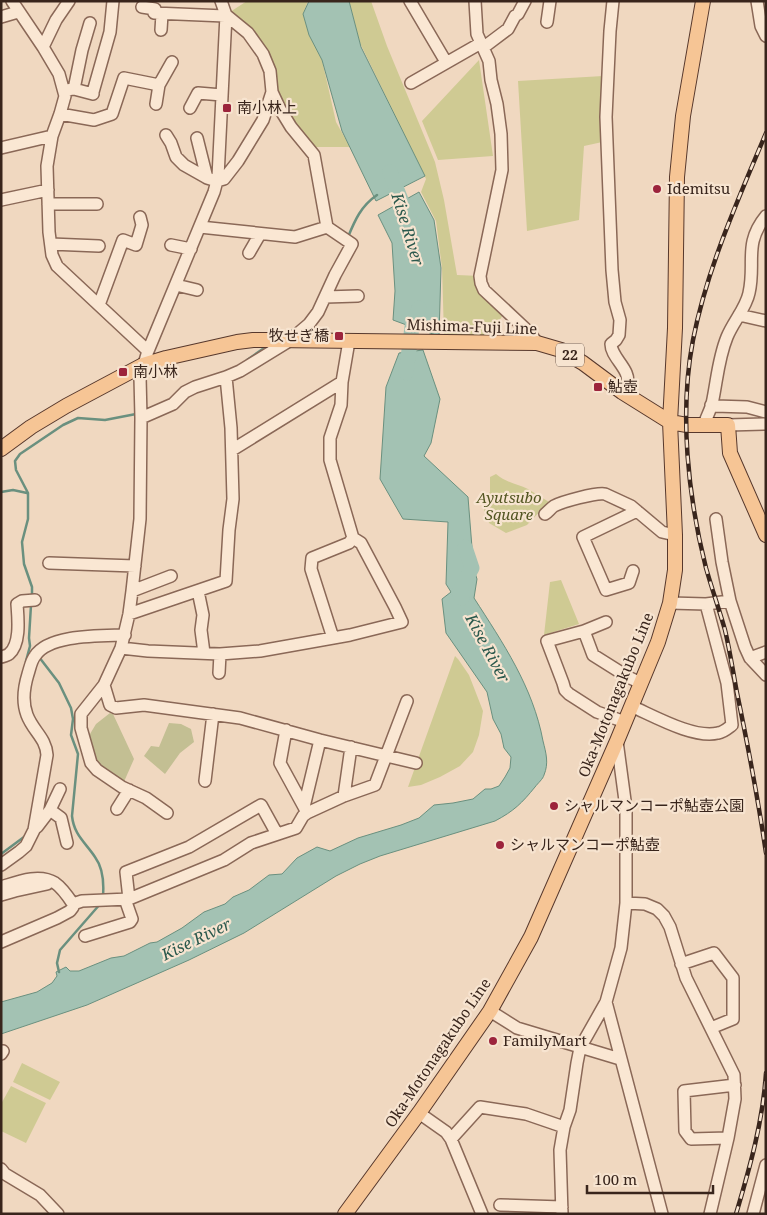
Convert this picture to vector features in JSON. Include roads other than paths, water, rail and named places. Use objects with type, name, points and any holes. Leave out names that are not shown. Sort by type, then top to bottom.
[{"type":"main road","name":"Oka-Motonagakubo Line","points":[[345,1214],[419,1113],[490,1011],[532,937],[625,722],[658,642],[670,603],[675,570],[670,422],[675,328],[677,177],[683,116],[703,1]]},
{"type":"main road","name":"Mishima-Fuji Line","points":[[1,449],[31,426],[143,365],[166,358],[253,340],[537,343],[561,350],[583,363],[622,392],[670,422]]},
{"type":"main road","name":"22","points":[[670,422],[687,425],[728,425]]},
{"type":"main road","points":[[728,425],[730,453],[766,535]]},
{"type":"street","points":[[43,47],[56,20],[69,1]]},
{"type":"street","points":[[1,17],[16,5],[69,90],[92,94],[110,32],[114,1]]},
{"type":"street","points":[[212,180],[218,177],[226,15],[222,1]]},
{"type":"street","points":[[410,1],[446,62]]},
{"type":"street","points":[[475,1],[477,34],[489,61],[491,80],[497,104],[502,170],[481,268],[481,284],[484,290],[530,333],[537,343]]},
{"type":"street","points":[[410,83],[508,29],[524,1]]},
{"type":"street","points":[[547,22],[550,1]]},
{"type":"street","points":[[613,1],[606,117],[612,270],[615,302],[620,320],[619,335],[611,344],[611,349],[626,375],[627,384],[622,392]]},
{"type":"street","points":[[756,1],[761,26],[766,36]]},
{"type":"street","points":[[141,418],[173,404],[185,392],[195,387],[240,371],[280,340],[309,324],[318,312],[352,244],[327,228],[314,155],[291,127],[280,109],[272,92],[270,71],[263,54],[248,33],[226,15],[142,7]]},
{"type":"street","points":[[157,8],[161,30]]},
{"type":"street","points":[[90,23],[52,136],[48,166],[50,244],[53,259],[57,266],[148,351]]},
{"type":"street","points":[[156,104],[159,85],[172,62]]},
{"type":"street","points":[[60,114],[94,120],[112,114],[124,78],[159,85]]},
{"type":"street","points":[[166,135],[176,157],[184,165],[212,180],[224,179],[238,161],[263,120],[272,92]]},
{"type":"street","points":[[190,108],[198,93],[222,95]]},
{"type":"street","points":[[1,148],[52,136]]},
{"type":"street","points":[[167,813],[146,798],[122,787],[97,770],[91,763],[81,728],[81,714],[104,685],[121,648],[125,634],[140,519],[140,377],[148,351],[214,192],[212,180],[197,138]]},
{"type":"street","points":[[1,200],[48,190]]},
{"type":"street","points":[[48,204],[97,204]]},
{"type":"street","points":[[704,425],[711,405],[717,371],[727,336],[749,295],[751,249],[754,236],[766,216]]},
{"type":"street","points":[[99,305],[123,240],[136,244],[142,225],[140,217]]},
{"type":"street","points":[[200,227],[295,237],[327,228]]},
{"type":"street","points":[[249,253],[260,234]]},
{"type":"street","points":[[50,244],[99,246]]},
{"type":"street","points":[[171,245],[190,249]]},
{"type":"street","points":[[176,285],[197,290]]},
{"type":"street","points":[[325,298],[358,296]]},
{"type":"street","points":[[739,315],[766,321]]},
{"type":"street","points":[[121,648],[220,654],[260,652],[402,622],[361,543],[352,538],[330,460],[330,438],[341,405],[342,382],[349,341]]},
{"type":"street","points":[[129,614],[226,581],[233,499],[231,428],[226,377]]},
{"type":"street","points":[[232,450],[264,432],[342,382]]},
{"type":"street","points":[[711,405],[747,407],[766,412]]},
{"type":"street","points":[[728,425],[766,424]]},
{"type":"street","points":[[545,514],[555,506],[601,493],[630,506],[662,532],[675,535]]},
{"type":"street","points":[[633,571],[629,583],[606,590],[583,537],[637,511]]},
{"type":"street","points":[[716,519],[730,601],[750,658],[766,675]]},
{"type":"street","points":[[333,638],[311,569],[312,558],[349,543],[352,538]]},
{"type":"street","points":[[49,563],[135,566]]},
{"type":"street","points":[[132,591],[171,576]]},
{"type":"street","points":[[198,591],[203,616],[201,630],[204,653]]},
{"type":"street","points":[[1,657],[8,655],[14,646],[18,634],[17,604],[22,600],[35,600]]},
{"type":"street","points":[[670,603],[706,604],[730,601]]},
{"type":"street","points":[[631,706],[677,727],[705,734],[718,733],[732,725],[727,683],[706,604]]},
{"type":"street","points":[[606,622],[584,631],[547,640],[565,690],[580,702],[598,712],[625,722]]},
{"type":"street","points":[[584,631],[593,655],[641,683]]},
{"type":"street","points":[[34,830],[48,755],[47,746],[32,725],[24,705],[24,684],[34,656],[50,644],[69,639],[125,634]]},
{"type":"street","points":[[750,658],[766,652]]},
{"type":"street","points":[[219,673],[220,654]]},
{"type":"street","points":[[104,685],[110,705],[116,708],[144,705],[240,718],[416,763]]},
{"type":"street","points":[[306,810],[375,785],[407,701]]},
{"type":"street","points":[[205,781],[213,714]]},
{"type":"street","points":[[286,730],[280,763],[306,810]]},
{"type":"street","points":[[73,904],[82,901],[127,899],[224,860],[252,843],[296,828],[306,810],[320,740]]},
{"type":"street","points":[[500,1205],[562,1210],[560,1150],[564,1127],[570,1110],[580,1048],[606,1002],[621,948],[626,904],[626,808],[617,741]]},
{"type":"street","points":[[344,796],[351,747]]},
{"type":"street","points":[[1,865],[26,846],[34,830],[50,810],[60,789]]},
{"type":"street","points":[[117,809],[129,790]]},
{"type":"street","points":[[85,936],[130,922],[132,919],[127,899],[126,872],[189,847],[261,805],[277,834]]},
{"type":"street","points":[[50,810],[61,818],[67,842]]},
{"type":"street","points":[[1,887],[34,878],[49,881],[55,883],[73,904]]},
{"type":"street","points":[[1,895],[47,884],[49,881]]},
{"type":"street","points":[[1,942],[57,918],[70,911],[73,904]]},
{"type":"street","points":[[626,904],[645,904],[657,909],[664,916],[670,927],[686,978],[734,1075],[736,1099],[710,1214]]},
{"type":"street","points":[[682,964],[714,953],[732,978],[733,1019],[711,1028]]},
{"type":"street","points":[[606,1002],[662,1214]]},
{"type":"street","points":[[490,1011],[516,1028],[620,1059]]},
{"type":"street","points":[[728,1138],[690,1139],[685,1131],[684,1091],[735,1085]]},
{"type":"street","points":[[451,1139],[480,1107],[526,1114],[564,1127]]},
{"type":"street","points":[[419,1113],[446,1132],[451,1139],[482,1214]]},
{"type":"street","points":[[753,1214],[766,1165]]},
{"type":"street","points":[[1,1169],[4,1174],[40,1196],[58,1214]]},
{"type":"water","points":[[309,1],[349,1],[361,47],[425,176],[376,201],[342,131],[322,60],[309,35],[303,14]]},
{"type":"water","points":[[419,192],[434,220],[441,268],[439,336],[393,320],[395,291],[392,243],[378,215]]},
{"type":"water","points":[[423,350],[440,399],[431,443],[424,456],[468,497],[473,560],[466,577],[455,588],[475,573],[477,579],[474,598],[516,666],[532,702],[545,750],[546,771],[543,778],[526,798],[507,814],[495,821],[380,856],[360,864],[336,876],[244,933],[189,960],[87,1005],[1,1034],[1,1002],[37,992],[52,983],[57,976],[56,972],[66,967],[70,971],[79,971],[111,958],[124,956],[150,943],[157,942],[182,928],[204,912],[225,904],[233,897],[249,890],[269,875],[282,874],[297,858],[317,847],[330,851],[358,838],[419,818],[434,805],[473,799],[485,789],[499,786],[505,777],[510,768],[511,757],[504,748],[501,734],[493,719],[487,692],[446,633],[442,599],[451,592],[446,584],[448,522],[403,519],[380,479],[386,387],[399,353]]},
{"type":"waterway","name":"Kise River","points":[[390,172],[409,220]]},
{"type":"waterway","points":[[348,237],[356,219],[371,199],[377,195]]},
{"type":"waterway","name":"Kise River","points":[[406,373],[412,327],[419,308]]},
{"type":"waterway","points":[[284,334],[297,328]]},
{"type":"waterway","points":[[247,360],[267,346]]},
{"type":"waterway","points":[[32,597],[32,587],[24,564],[22,542],[28,519],[28,493],[16,470],[15,461],[20,454],[63,425],[78,418],[105,420],[136,414]]},
{"type":"waterway","points":[[1,492],[13,490],[27,493]]},
{"type":"waterway","name":"Kise River","points":[[462,598],[459,592],[472,568],[465,547]]},
{"type":"waterway","points":[[26,661],[30,646],[31,605]]},
{"type":"waterway","points":[[39,657],[59,683],[71,708],[73,719],[71,735],[78,754],[72,816],[73,823],[100,866],[103,896]]},
{"type":"waterway","points":[[1,854],[28,834]]},
{"type":"waterway","points":[[59,972],[57,963],[60,950],[101,903]]},
{"type":"railway","points":[[766,133],[724,235],[706,287],[693,340],[689,368],[686,426],[694,513],[706,568],[727,638],[766,853]]},
{"type":"railway","points":[[736,1214],[759,1126],[766,1073]]},
{"type":"place","name":"南小林上","points":[[227,108]]},
{"type":"place","name":"Idemitsu","points":[[657,189]]},
{"type":"place","name":"牧せぎ橋","points":[[339,336]]},
{"type":"place","name":"南小林","points":[[123,372]]},
{"type":"place","name":"鮎壺","points":[[598,387]]},
{"type":"place","name":"シャルマンコーポ鮎壺公園","points":[[554,806]]},
{"type":"place","name":"シャルマンコーポ鮎壺","points":[[500,845]]},
{"type":"place","name":"FamilyMart","points":[[493,1041]]},
{"type":"park label","name":"Ayutsubo Square","points":[[509,506]]}]
